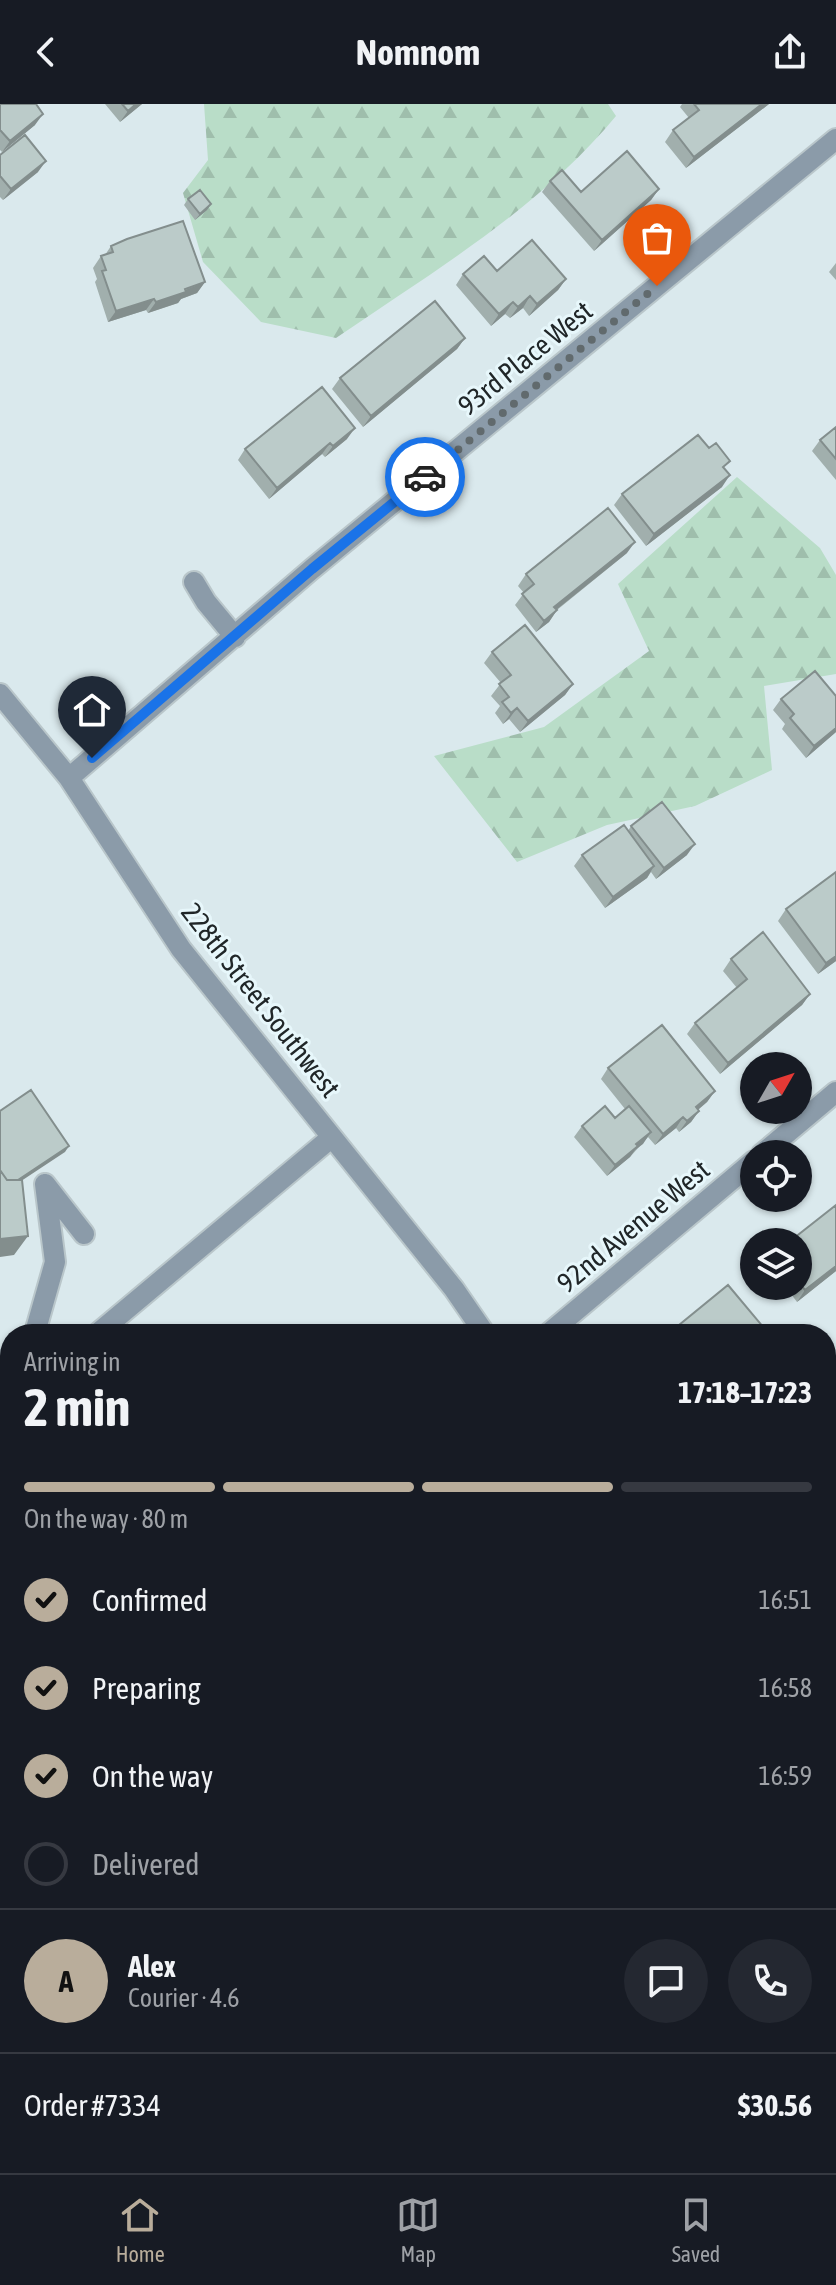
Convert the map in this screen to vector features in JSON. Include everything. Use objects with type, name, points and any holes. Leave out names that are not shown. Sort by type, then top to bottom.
[{"type":"street","name":"93rd Place West","points":[[69,778],[312,569],[836,139]]},
{"type":"street","points":[[194,582],[235,637]]},
{"type":"street","name":"228th Street Southwest","points":[[0,694],[69,778],[181,949],[454,1289],[478,1324]]},
{"type":"street","points":[[779,1140],[836,1092]]},
{"type":"street","points":[[109,1324],[332,1137]]},
{"type":"street","points":[[30,1162],[84,1234]]},
{"type":"street","name":"92nd Avenue West","points":[[560,1324],[740,1173]]},
{"type":"street","points":[[37,1324],[55,1262],[45,1184]]},
{"type":"green space","points":[[204,104],[608,104],[616,116],[554,180],[520,209],[448,263],[336,338],[261,322],[203,262],[183,193],[208,160]]},
{"type":"green space","points":[[737,477],[820,548],[836,575],[836,674],[764,686],[772,770],[695,806],[607,825],[517,862],[434,756],[544,727],[649,651],[618,584]]},
{"type":"building","points":[[0,104],[36,104],[43,114],[10,141],[0,130]]},
{"type":"building","points":[[122,104],[136,104],[128,111]]},
{"type":"building","points":[[694,104],[762,104],[694,157],[673,130],[699,110]]},
{"type":"building","points":[[25,135],[46,161],[11,189],[0,176],[0,155]]},
{"type":"building","points":[[627,151],[659,189],[602,240],[550,181],[562,170],[581,192]]},
{"type":"building","points":[[200,190],[211,204],[200,214],[188,199]]},
{"type":"building","points":[[183,221],[205,282],[156,302],[154,299],[116,311],[102,271],[106,270],[101,256],[113,252],[111,246],[127,239]]},
{"type":"building","points":[[532,240],[566,279],[537,304],[530,296],[518,307],[513,302],[499,314],[463,274],[484,256],[497,271]]},
{"type":"building","points":[[435,301],[465,338],[371,416],[340,378]]},
{"type":"building","points":[[322,387],[355,428],[333,446],[330,443],[277,488],[245,449]]},
{"type":"building","points":[[836,427],[836,459],[820,440]]},
{"type":"building","points":[[698,435],[709,448],[716,443],[730,461],[723,467],[730,475],[654,534],[622,494]]},
{"type":"building","points":[[608,508],[635,542],[554,607],[557,610],[544,621],[522,594],[534,584],[526,574]]},
{"type":"building","points":[[525,625],[573,684],[528,721],[517,708],[511,713],[502,702],[509,697],[499,684],[511,675],[492,652]]},
{"type":"building","points":[[815,671],[836,696],[836,728],[814,746],[790,718],[794,714],[781,699]]},
{"type":"building","points":[[662,802],[695,844],[664,868],[631,826]]},
{"type":"building","points":[[624,825],[654,866],[613,897],[582,855]]},
{"type":"building","points":[[836,872],[836,956],[826,963],[786,909]]},
{"type":"building","points":[[763,932],[810,994],[728,1063],[695,1023],[747,979],[731,959]]},
{"type":"building","points":[[662,1025],[715,1091],[696,1107],[699,1111],[687,1121],[683,1117],[663,1134],[608,1068]]},
{"type":"building","points":[[31,1090],[69,1146],[18,1180],[7,1180],[0,1170],[0,1111]]},
{"type":"building","points":[[605,1106],[615,1118],[629,1106],[651,1132],[615,1165],[582,1126]]},
{"type":"building","points":[[0,1170],[7,1180],[22,1180],[28,1236],[0,1239]]},
{"type":"building","points":[[836,1205],[836,1266],[812,1285],[812,1228],[807,1228]]},
{"type":"building","points":[[728,1285],[761,1324],[680,1324]]},
{"type":"way so far","points":[[425,477],[657,286]]},
{"type":"route","points":[[92,758],[312,569],[425,477]]}]
